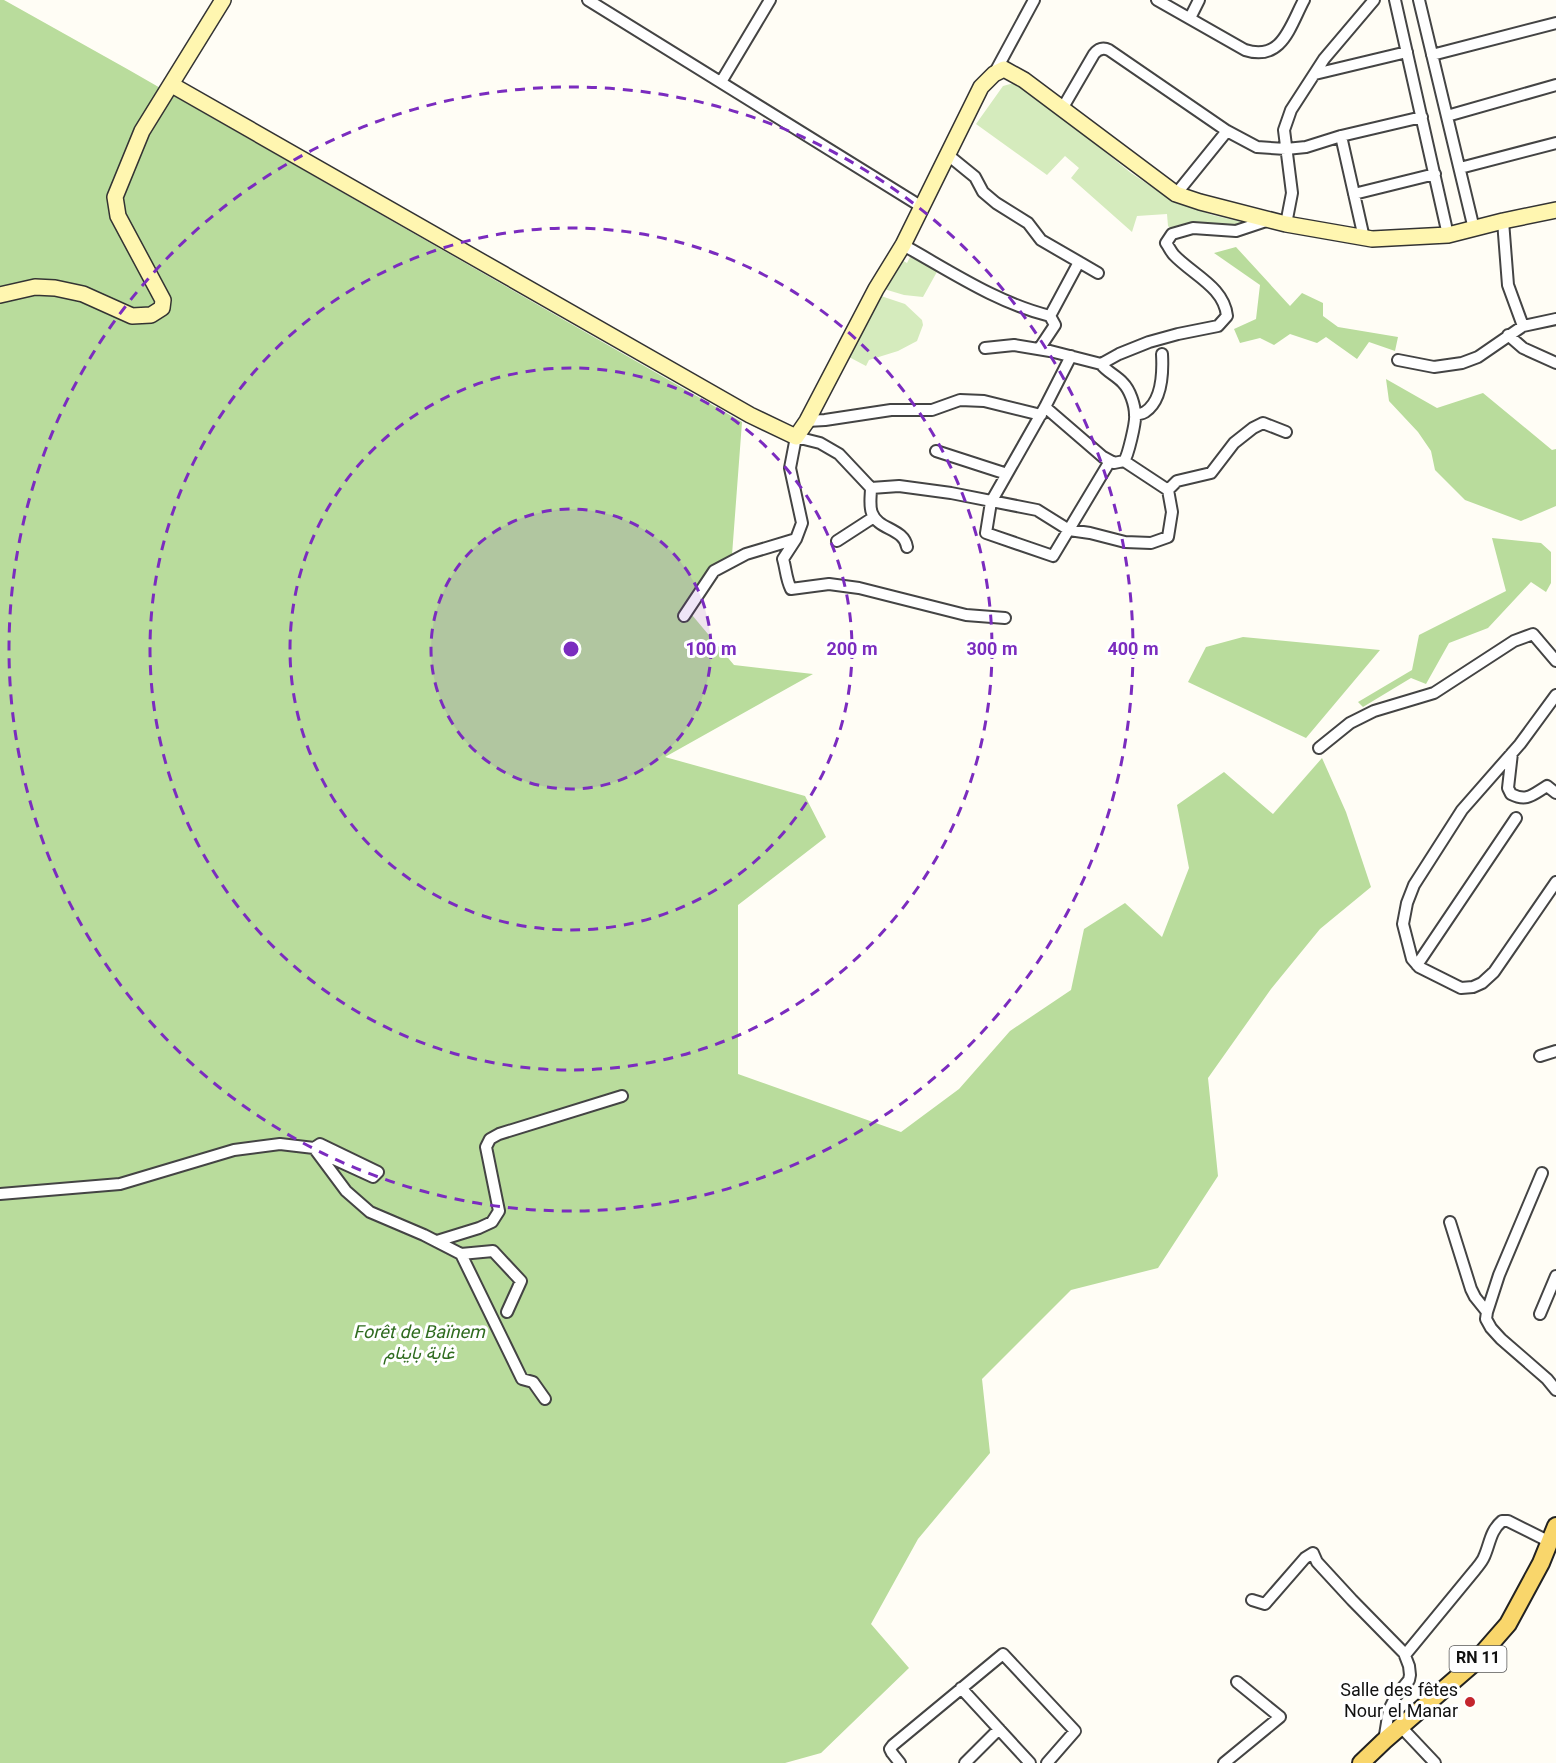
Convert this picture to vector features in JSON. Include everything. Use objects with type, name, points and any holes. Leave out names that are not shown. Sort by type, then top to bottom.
[{"type":"main road","name":"RN 11","points":[[1361,1763],[1474,1663],[1508,1624],[1541,1563],[1556,1526]]},
{"type":"street","points":[[0,295],[34,288],[55,288],[83,294],[132,316],[151,315],[162,308],[163,300],[118,216],[115,197],[142,131],[223,0]]},
{"type":"street","points":[[588,0],[922,207]]},
{"type":"street","points":[[721,82],[770,0]]},
{"type":"street","points":[[1005,618],[966,615],[859,588],[829,584],[791,589],[787,581],[783,559],[796,539],[802,524],[790,468],[796,437],[807,421],[876,289],[903,245],[981,87],[994,74],[1034,0]]},
{"type":"street","points":[[1156,0],[1245,50],[1259,53],[1276,48],[1284,40],[1304,0]]},
{"type":"street","points":[[1190,18],[1199,0]]},
{"type":"street","points":[[1286,224],[1292,194],[1284,130],[1291,110],[1324,59],[1374,0]]},
{"type":"street","points":[[1395,0],[1448,235]]},
{"type":"street","points":[[1419,0],[1474,228]]},
{"type":"street","points":[[1432,55],[1556,23]]},
{"type":"street","points":[[1062,109],[1094,54],[1097,50],[1104,48],[1227,131],[1257,147],[1286,149],[1306,147],[1341,136],[1422,117]]},
{"type":"street","points":[[1315,74],[1407,52]]},
{"type":"street","points":[[994,74],[1004,69],[1024,80],[1176,194],[1269,220],[1364,238],[1400,238],[1448,235],[1556,210]]},
{"type":"street","points":[[172,85],[750,416],[796,437],[820,443],[839,454],[871,488],[871,512],[874,517],[906,540],[907,547]]},
{"type":"street","points":[[1447,116],[1556,85]]},
{"type":"street","points":[[1176,194],[1227,131]]},
{"type":"street","points":[[1341,136],[1364,238]]},
{"type":"street","points":[[1460,168],[1556,143]]},
{"type":"street","points":[[948,155],[975,177],[984,192],[996,203],[1028,223],[1041,240],[1098,273]]},
{"type":"street","points":[[1354,194],[1435,174]]},
{"type":"street","points":[[1101,364],[1149,342],[1218,326],[1227,316],[1226,304],[1217,292],[1174,255],[1166,243],[1172,234],[1193,228],[1236,231],[1269,220]]},
{"type":"street","points":[[1503,221],[1508,285],[1523,326]]},
{"type":"street","points":[[903,245],[971,283],[1026,310],[1050,316],[1055,325],[1039,349]]},
{"type":"street","points":[[1050,316],[1079,262]]},
{"type":"street","points":[[1398,360],[1434,367],[1462,363],[1478,357],[1523,326],[1556,319]]},
{"type":"street","points":[[1508,335],[1523,348],[1556,363]]},
{"type":"street","points":[[807,421],[891,410],[932,410],[960,400],[984,401],[1043,411],[1110,461],[1114,463],[1124,461],[1128,456],[1136,415],[1129,392],[1123,382],[1105,370],[1101,364],[1014,345],[985,348]]},
{"type":"street","points":[[1136,415],[1145,412],[1155,399],[1163,377],[1162,354]]},
{"type":"street","points":[[1071,356],[1043,411],[991,502],[986,533],[1053,556],[1110,461]]},
{"type":"street","points":[[1168,490],[1177,481],[1211,473],[1234,443],[1263,423],[1286,432]]},
{"type":"street","points":[[936,451],[1007,474]]},
{"type":"street","points":[[871,488],[899,486],[951,493],[1037,510],[1069,530],[1125,542],[1151,543],[1168,537],[1172,513],[1168,490],[1124,461]]},
{"type":"street","points":[[837,541],[874,517]]},
{"type":"street","points":[[684,616],[714,571],[746,554],[796,539]]},
{"type":"street","points":[[1319,747],[1350,723],[1374,711],[1434,693],[1514,641],[1533,634],[1556,661]]},
{"type":"street","points":[[1556,695],[1512,752],[1462,810],[1414,885],[1407,903],[1403,924],[1412,959],[1417,965],[1461,988],[1473,987],[1482,983],[1494,972],[1556,882]]},
{"type":"street","points":[[1512,752],[1508,788],[1510,794],[1525,798],[1547,786],[1556,793]]},
{"type":"street","points":[[1417,965],[1516,818]]},
{"type":"street","points":[[1540,1056],[1556,1051]]},
{"type":"street","points":[[437,1241],[492,1222],[499,1211],[486,1147],[490,1139],[499,1134],[622,1096]]},
{"type":"street","points":[[0,1194],[120,1184],[234,1150],[280,1144],[314,1148],[373,1177],[378,1172],[320,1144],[314,1148]]},
{"type":"street","points":[[314,1148],[346,1191],[370,1212],[461,1254],[493,1251],[521,1281],[507,1312]]},
{"type":"street","points":[[1542,1173],[1499,1275],[1486,1312],[1486,1319],[1501,1339],[1547,1379],[1556,1390]]},
{"type":"street","points":[[1450,1222],[1471,1289],[1486,1312]]},
{"type":"street","points":[[461,1254],[522,1379],[533,1382],[545,1399]]},
{"type":"street","points":[[1540,1314],[1555,1281]]},
{"type":"street","points":[[1405,1655],[1484,1558],[1491,1536],[1502,1521],[1508,1521],[1550,1542]]},
{"type":"street","points":[[1252,1600],[1265,1604],[1305,1558],[1313,1553],[1317,1562],[1405,1655],[1410,1674],[1409,1680],[1396,1696],[1389,1710],[1384,1741]]},
{"type":"street","points":[[900,1763],[891,1753],[892,1745],[1000,1655],[1005,1654],[1075,1731],[1047,1763]]},
{"type":"street","points":[[1224,1763],[1280,1717],[1237,1682]]},
{"type":"street","points":[[961,1688],[1030,1763]]},
{"type":"street","points":[[1401,1727],[1435,1763]]},
{"type":"street","points":[[965,1763],[999,1729]]},
{"type":"green space","name":"Forêt de Baïnem غابة باينام","points":[[0,0],[4,0],[129,70],[742,422],[732,555],[692,615],[734,665],[813,674],[665,757],[805,796],[826,837],[738,905],[738,1074],[901,1132],[959,1089],[1010,1031],[1071,990],[1084,929],[1125,903],[1162,937],[1189,868],[1177,805],[1224,772],[1273,814],[1322,758],[1346,812],[1371,887],[1320,929],[1271,989],[1208,1078],[1218,1176],[1158,1268],[1071,1290],[982,1379],[990,1453],[918,1539],[871,1624],[909,1668],[821,1753],[785,1763],[0,1763]]},
{"type":"green space","points":[[1014,83],[1025,87],[1131,173],[1173,201],[1212,215],[1247,223],[1237,227],[1186,224],[1172,230],[1168,226],[1167,214],[1137,216],[1132,232],[1071,178],[1079,168],[1065,156],[1047,175],[976,124],[1003,86]]},
{"type":"green space","points":[[1236,247],[1290,306],[1302,293],[1323,303],[1323,316],[1338,327],[1398,337],[1395,351],[1369,342],[1357,359],[1326,337],[1317,343],[1290,334],[1274,345],[1260,338],[1240,343],[1234,329],[1256,319],[1260,285],[1214,253]]},
{"type":"green space","points":[[910,257],[938,270],[923,297],[904,295],[884,289],[900,259],[907,263]]},
{"type":"green space","points":[[881,296],[905,304],[922,320],[923,325],[917,341],[898,351],[869,360],[866,366],[849,357]]},
{"type":"green space","points":[[1386,379],[1437,408],[1483,393],[1552,450],[1556,449],[1556,506],[1521,521],[1465,500],[1435,470],[1431,451],[1418,432],[1389,401]]},
{"type":"green space","points":[[1492,538],[1541,543],[1551,552],[1551,583],[1546,592],[1531,582],[1488,628],[1449,643],[1426,684],[1411,678],[1363,707],[1358,702],[1412,670],[1419,635],[1506,591]]},
{"type":"green space","points":[[1243,637],[1380,650],[1306,738],[1188,682],[1206,647]]},
{"type":"place","name":"Salle des fêtes Nour el Manar","points":[[1470,1702]]}]
